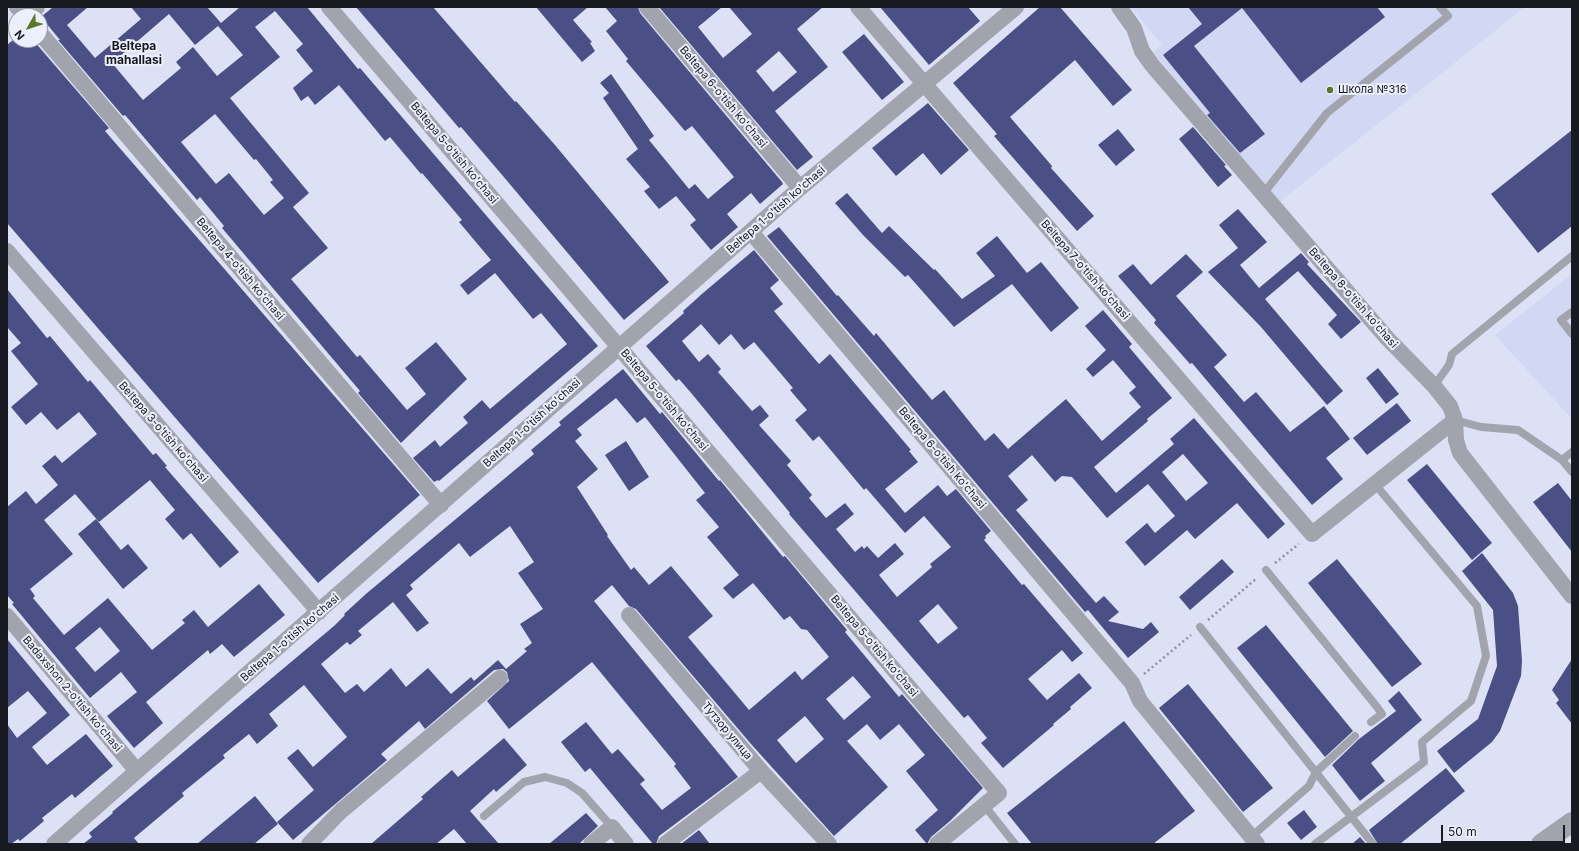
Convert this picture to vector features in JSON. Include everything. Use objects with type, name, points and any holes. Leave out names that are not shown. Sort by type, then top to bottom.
[{"type":"street","name":"Beltepa 5-o'tish ko'chasi","points":[[329,7],[999,793],[984,805]]},
{"type":"street","name":"Beltepa 6-o'tish ko'chasi","points":[[647,7],[800,188]]},
{"type":"street","name":"Beltepa 7-o'tish ko'chasi","points":[[858,7],[1312,534]]},
{"type":"street","name":"Beltepa 1-o'tish ko'chasi","points":[[54,844],[441,505],[618,346],[800,188],[1016,7]]},
{"type":"street","name":"Beltepa 8-o'tish ko'chasi","points":[[1119,7],[1134,28],[1142,51],[1152,65],[1387,338],[1434,386],[1450,406],[1455,420],[1456,440],[1460,453],[1572,596]]},
{"type":"street","name":"Beltepa 4-o'tish ko'chasi","points":[[48,42],[441,505]]},
{"type":"street","name":"Beltepa 6-o'tish ko'chasi","points":[[751,232],[1132,683],[1140,701],[1254,840]]},
{"type":"street","name":"Beltepa 3-o'tish ko'chasi","points":[[7,251],[319,612]]},
{"type":"street","points":[[1312,534],[1374,483],[1455,420]]},
{"type":"street","name":"Тутзор улица","points":[[629,615],[761,770],[829,844]]},
{"type":"street","name":"Badaxshon 2-o'tish ko'chasi","points":[[7,616],[137,771]]},
{"type":"street","points":[[309,844],[341,812],[500,678]]},
{"type":"street","points":[[665,844],[761,770]]},
{"type":"street","points":[[937,844],[984,805]]},
{"type":"street","points":[[1541,844],[1572,822]]},
{"type":"street","points":[[591,844],[612,826],[626,844]]},
{"type":"lane","points":[[1263,194],[1327,114],[1448,16],[1440,7]]},
{"type":"lane","points":[[1434,386],[1449,365],[1452,354],[1572,256]]},
{"type":"lane","points":[[1572,312],[1561,320],[1572,334]]},
{"type":"lane","points":[[1455,420],[1482,427],[1518,430],[1562,460],[1572,472]]},
{"type":"lane","points":[[1562,460],[1572,452]]},
{"type":"lane","points":[[1315,844],[1424,762],[1422,742],[1471,701],[1486,656],[1477,606],[1374,483]]},
{"type":"lane","points":[[1266,570],[1382,714],[1371,722]]},
{"type":"lane","points":[[1200,627],[1373,844]]},
{"type":"lane","points":[[1254,840],[1308,786],[1316,772],[1355,736]]},
{"type":"lane","points":[[484,816],[524,782],[545,777],[567,784],[582,793],[612,826]]},
{"type":"lane","points":[[984,805],[1014,844]]},
{"type":"path","points":[[1132,683],[1266,570],[1312,534]]},
{"type":"shaded area","name":"Школа №316","points":[[1131,7],[1525,7],[1277,204],[1153,52],[1162,45]]},
{"type":"shaded area","points":[[1572,274],[1572,419],[1495,335]]},
{"type":"building","points":[[53,7],[88,7],[67,25],[95,58],[141,19],[131,7],[207,7],[221,23],[240,7],[307,7],[358,69],[360,68],[598,346],[439,481],[434,482],[413,458],[435,440],[440,447],[468,423],[463,417],[482,400],[490,409],[567,344],[541,313],[533,319],[495,273],[468,295],[460,285],[491,260],[459,222],[462,220],[390,137],[385,141],[339,85],[315,105],[308,96],[301,101],[293,88],[313,71],[296,50],[303,44],[275,11],[255,27],[280,57],[230,98],[309,193],[293,207],[328,248],[291,279],[357,357],[360,355],[407,410],[426,394],[405,368],[436,342],[467,379],[401,443],[358,393],[360,391],[222,228],[224,226],[200,197],[197,200],[125,115],[123,116],[58,40],[60,40],[48,25],[48,11]],"holes":[[[169,14],[195,45],[218,26],[243,55],[217,76],[193,47],[176,62],[181,68],[143,100],[112,63]],[[215,114],[254,160],[256,159],[273,180],[270,182],[284,198],[264,215],[229,173],[216,184],[181,142]]]},
{"type":"building","points":[[356,7],[433,7],[515,102],[516,101],[555,145],[669,282],[624,320],[503,176],[461,127],[459,128]]},
{"type":"building","points":[[536,7],[588,7],[573,20],[592,42],[590,43],[595,51],[582,62]]},
{"type":"building","points":[[605,7],[638,7],[640,13],[783,184],[760,204],[751,193],[727,214],[738,227],[711,250],[690,225],[696,220],[676,196],[659,209],[644,191],[650,187],[626,159],[638,149],[603,98],[609,93],[600,83],[611,74],[654,136],[649,140],[689,189],[695,184],[708,199],[734,177],[692,126],[685,131],[626,61],[628,59],[606,31],[617,21]]},
{"type":"building","points":[[659,7],[722,7],[698,27],[723,58],[752,34],[729,7],[823,7],[797,29],[828,67],[775,111],[813,157],[797,170]],"holes":[[[779,51],[797,72],[773,92],[756,71]]]},
{"type":"building","points":[[880,7],[968,7],[980,21],[929,65]]},
{"type":"building","points":[[1040,7],[1060,7],[1132,90],[1113,106],[1075,60],[1010,117],[1052,166],[1051,168],[1094,216],[1077,231],[994,136],[997,134],[953,83]]},
{"type":"building","points":[[1188,7],[1377,7],[1385,17],[1301,83],[1242,8],[1194,46],[1265,134],[1240,153],[1207,115],[1210,113],[1163,55],[1202,24]]},
{"type":"building","points":[[864,34],[904,82],[882,100],[842,52]]},
{"type":"building","points":[[8,44],[8,48],[40,48],[109,128],[105,131],[420,495],[318,583],[7,223]]},
{"type":"building","points":[[928,103],[969,150],[941,175],[923,153],[896,176],[872,148]]},
{"type":"building","points":[[1193,127],[1226,165],[1224,166],[1232,175],[1218,187],[1179,139]]},
{"type":"building","points":[[1118,129],[1135,150],[1116,166],[1098,145]]},
{"type":"building","points":[[1572,130],[1572,226],[1538,253],[1491,194]]},
{"type":"building","points":[[847,193],[882,233],[889,226],[934,270],[935,269],[962,299],[995,276],[976,253],[997,236],[1027,273],[1041,262],[1079,308],[1051,332],[1012,284],[954,327],[908,275],[905,277],[863,235],[835,203]]},
{"type":"building","points":[[1238,209],[1267,242],[1240,265],[1259,288],[1301,253],[1309,262],[1307,264],[1361,322],[1341,339],[1328,324],[1337,315],[1298,271],[1265,299],[1343,391],[1327,405],[1261,327],[1208,272],[1238,248],[1219,225]]},
{"type":"building","points":[[779,227],[837,296],[838,295],[874,336],[876,333],[932,400],[944,390],[985,441],[994,433],[1008,449],[1066,399],[1102,441],[1141,407],[1129,393],[1136,387],[1113,360],[1093,377],[1086,369],[1106,350],[1085,326],[1103,310],[1132,344],[1129,347],[1172,398],[1147,419],[1148,421],[1094,467],[1116,493],[1174,444],[1170,439],[1194,418],[1285,524],[1268,539],[1237,503],[1195,539],[1187,530],[1145,566],[1125,542],[1147,523],[1155,533],[1175,516],[1148,484],[1107,518],[1072,477],[1062,476],[1055,482],[1032,455],[1008,476],[1028,500],[1016,510],[1096,603],[1104,596],[1119,612],[1108,621],[1143,629],[1151,622],[1159,632],[1128,658],[1088,610],[1085,612],[767,236]],"holes":[[[1183,454],[1208,483],[1186,501],[1162,472]]]},
{"type":"building","points":[[754,250],[779,280],[770,288],[783,304],[774,311],[819,364],[830,354],[911,450],[909,451],[918,462],[885,489],[905,513],[938,485],[947,496],[956,489],[991,531],[985,536],[986,538],[984,540],[1083,653],[1072,662],[1062,650],[1028,679],[1047,700],[1079,673],[1092,688],[1070,707],[1071,709],[1053,724],[1054,725],[1003,768],[981,743],[987,738],[968,715],[964,718],[789,514],[790,513],[692,394],[679,379],[676,381],[646,346],[684,313],[683,311]],"holes":[[[701,324],[719,345],[731,334],[744,350],[754,342],[793,388],[790,390],[807,410],[795,420],[813,441],[819,436],[864,490],[866,488],[905,533],[924,516],[951,547],[930,564],[932,567],[897,597],[879,575],[904,554],[895,543],[878,558],[867,546],[864,549],[862,546],[855,552],[836,529],[854,514],[845,503],[826,518],[809,498],[812,495],[787,465],[791,461],[759,425],[769,416],[760,405],[752,411],[718,372],[721,369],[708,354],[699,362],[682,341]],[[938,604],[958,628],[938,644],[919,621]]]},
{"type":"building","points":[[1186,254],[1203,272],[1176,296],[1227,355],[1214,367],[1244,402],[1256,392],[1290,432],[1324,406],[1350,439],[1326,458],[1343,479],[1312,505],[1192,363],[1190,364],[1154,323],[1156,320],[1118,276],[1133,264],[1151,285]]},
{"type":"building","points":[[7,289],[47,338],[50,336],[88,382],[90,380],[153,455],[156,453],[167,466],[165,467],[239,552],[220,568],[191,533],[183,540],[165,519],[175,510],[150,480],[99,522],[75,494],[44,520],[73,554],[30,589],[35,596],[33,598],[64,635],[108,598],[152,650],[185,623],[182,620],[194,610],[208,627],[259,584],[285,615],[234,657],[222,644],[210,654],[208,650],[146,702],[163,723],[134,748],[107,716],[137,692],[121,672],[90,698],[12,604],[14,603],[7,595],[7,507],[26,491],[36,504],[58,485],[42,466],[55,455],[62,463],[97,434],[79,412],[57,430],[41,412],[26,425],[11,407],[38,384],[11,351],[21,343],[7,327]],"holes":[[[100,627],[120,651],[95,672],[75,648]]]},
{"type":"building","points":[[1378,368],[1399,394],[1386,404],[1366,378]]},
{"type":"building","points":[[623,369],[660,414],[662,412],[719,481],[720,480],[783,557],[785,556],[847,630],[845,632],[899,697],[902,694],[983,788],[950,821],[931,837],[927,844],[915,830],[938,810],[906,771],[925,755],[899,724],[880,740],[867,724],[847,741],[888,787],[834,836],[751,744],[636,609],[629,606],[612,585],[594,601],[738,777],[659,836],[656,844],[653,844],[590,768],[585,772],[561,742],[586,722],[612,754],[618,749],[645,780],[640,784],[662,810],[691,788],[674,766],[676,764],[592,662],[509,729],[487,701],[509,681],[507,672],[503,669],[494,670],[425,729],[419,721],[381,754],[387,760],[293,840],[277,822],[314,790],[287,758],[298,749],[313,767],[347,737],[304,685],[269,714],[278,726],[257,744],[249,734],[223,755],[225,758],[182,793],[184,796],[134,838],[139,844],[83,844],[92,837],[89,833],[113,813],[112,812],[334,626],[345,615],[344,614],[367,593],[534,454],[531,450],[561,425],[559,422]],"holes":[[[616,398],[637,423],[645,417],[705,493],[696,500],[719,527],[707,537],[739,575],[723,588],[733,599],[753,583],[784,620],[790,616],[801,629],[807,630],[829,657],[802,680],[795,671],[749,710],[688,637],[713,616],[671,566],[649,585],[634,567],[631,570],[607,536],[608,535],[577,487],[598,469],[575,441],[582,435],[577,429]],[[510,526],[534,562],[518,573],[543,609],[520,624],[532,643],[524,649],[527,651],[506,669],[498,660],[474,681],[471,677],[451,694],[428,668],[406,687],[391,668],[364,692],[357,684],[345,693],[321,664],[347,642],[350,645],[362,635],[358,631],[393,602],[417,632],[429,623],[406,595],[413,589],[410,585],[459,543],[470,557]],[[853,676],[871,697],[844,720],[826,699]],[[805,716],[824,739],[796,763],[777,740]]]},
{"type":"building","points":[[1397,403],[1411,421],[1367,455],[1353,438]]},
{"type":"building","points":[[626,441],[649,477],[629,491],[605,455]]},
{"type":"building","points":[[1427,464],[1492,543],[1472,560],[1407,480]]},
{"type":"building","points":[[1558,483],[1572,501],[1572,552],[1533,502]]},
{"type":"building","points":[[96,519],[121,550],[128,544],[148,568],[123,589],[78,534]]},
{"type":"building","points":[[1482,553],[1513,593],[1518,606],[1522,661],[1521,676],[1500,731],[1492,742],[1454,773],[1437,751],[1478,719],[1497,666],[1493,610],[1462,571]]},
{"type":"building","points":[[1222,559],[1234,572],[1190,610],[1179,597]]},
{"type":"building","points":[[1337,559],[1422,664],[1392,687],[1308,583]]},
{"type":"building","points":[[1266,625],[1353,731],[1325,757],[1237,648]]},
{"type":"building","points":[[7,639],[70,715],[32,747],[47,765],[86,734],[113,766],[75,798],[72,794],[42,818],[44,821],[20,841],[18,839],[11,844],[7,844],[7,724],[17,738],[47,713],[28,691],[7,708]]},
{"type":"building","points":[[1572,659],[1572,724],[1556,703],[1559,700],[1552,690]]},
{"type":"building","points":[[1188,684],[1273,788],[1243,812],[1159,708]]},
{"type":"building","points":[[1399,691],[1422,720],[1371,763],[1385,781],[1360,801],[1332,765],[1359,739],[1396,711],[1388,701]]},
{"type":"building","points":[[1124,721],[1195,811],[1153,844],[1032,844],[1007,813]]},
{"type":"building","points":[[504,738],[527,765],[496,792],[494,789],[470,811],[499,844],[467,844],[454,829],[436,844],[371,844],[423,799],[421,797],[452,770],[458,777]]},
{"type":"building","points":[[1446,768],[1465,791],[1400,844],[1378,844],[1369,830]]},
{"type":"building","points":[[255,796],[278,824],[254,844],[197,844]]},
{"type":"building","points":[[1304,810],[1317,827],[1301,840],[1287,823]]},
{"type":"building","points":[[586,813],[598,826],[579,844],[549,844]]},
{"type":"building","points":[[699,830],[710,844],[681,844]]},
{"type":"building","points":[[1360,837],[1366,844],[1352,844]]},
{"type":"place","name":"Школа №316","points":[[1330,90]]},
{"type":"district","name":"Beltepa mahallasi","points":[[134,53]]}]
